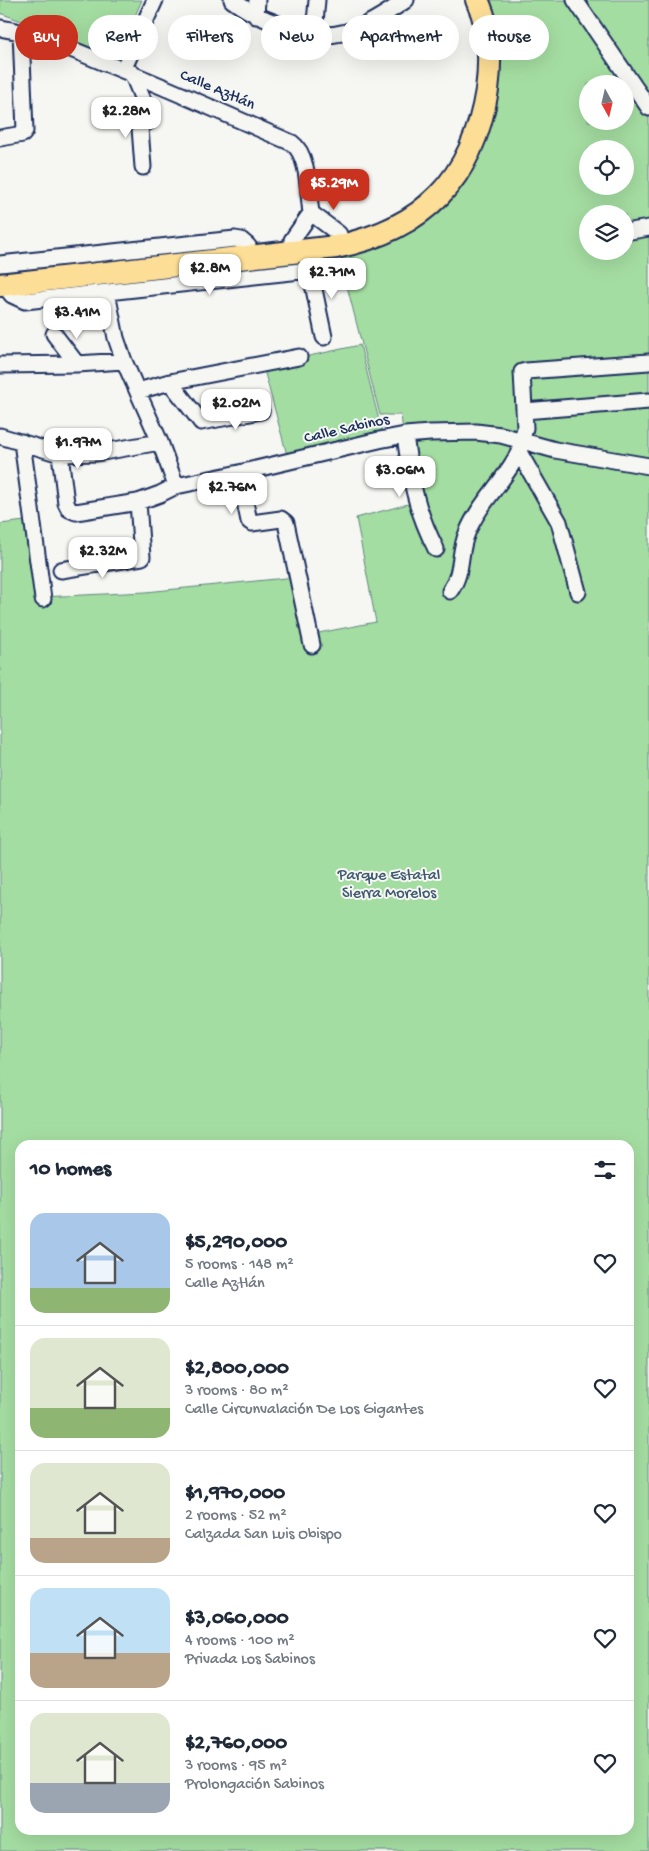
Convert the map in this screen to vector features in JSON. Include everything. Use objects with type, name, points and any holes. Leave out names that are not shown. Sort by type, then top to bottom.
[{"type":"highway","points":[[1,277],[339,234],[371,225],[400,209],[434,180],[457,150],[469,119],[475,80],[475,55],[471,28],[461,0]]},
{"type":"highway","points":[[1,277],[172,266],[306,252],[355,243],[390,231],[425,208],[447,187],[472,146],[481,123],[488,85],[489,56],[486,27],[477,0]]},
{"type":"street","points":[[143,167],[140,128],[149,121],[150,117],[128,72],[155,0]]},
{"type":"street","points":[[232,0],[261,18]]},
{"type":"street","points":[[256,16],[257,0]]},
{"type":"street","points":[[316,15],[317,0]]},
{"type":"street","points":[[332,34],[340,34],[375,22],[406,0]]},
{"type":"street","points":[[575,0],[649,108]]},
{"type":"street","name":"Calle Aztlán","points":[[0,28],[15,31]]},
{"type":"street","name":"Calle Aztlán","points":[[78,52],[297,146],[304,160],[311,213]]},
{"type":"street","points":[[0,138],[23,134],[25,129],[22,60]]},
{"type":"street","points":[[292,240],[311,213],[339,234]]},
{"type":"street","points":[[634,230],[649,228]]},
{"type":"street","points":[[172,266],[189,284]]},
{"type":"street","points":[[1,277],[12,295],[25,301],[310,270],[324,337]]},
{"type":"street","points":[[107,293],[116,338],[160,442],[176,486]]},
{"type":"street","points":[[54,334],[77,364]]},
{"type":"street","points":[[138,391],[170,382],[299,357]]},
{"type":"street","points":[[0,365],[77,364],[124,360]]},
{"type":"street","points":[[450,591],[459,576],[462,551],[468,531],[521,446],[525,428],[522,374],[526,371],[649,362]]},
{"type":"street","points":[[170,382],[202,422],[261,411]]},
{"type":"street","points":[[524,411],[649,401]]},
{"type":"street","name":"Calle Sabinos","points":[[60,454],[66,503],[72,511],[138,502],[176,486],[405,435],[476,432],[521,446],[649,466]]},
{"type":"street","points":[[405,435],[411,481],[417,507],[436,549]]},
{"type":"street","points":[[0,436],[60,454],[97,453],[160,442]]},
{"type":"street","points":[[22,442],[43,599]]},
{"type":"street","points":[[521,446],[559,522],[578,592]]},
{"type":"street","points":[[612,460],[649,478]]},
{"type":"street","points":[[239,473],[249,521],[252,523],[282,519],[286,523],[312,645]]},
{"type":"street","points":[[62,570],[142,557],[138,502]]},
{"type":"green space","points":[[0,0],[142,0],[135,15],[88,15],[88,46],[78,42],[78,15],[15,15],[15,19],[0,13]]},
{"type":"green space","name":"Parque Estatal Sierra Morelos","points":[[477,0],[649,0],[649,1851],[0,1851],[0,524],[33,520],[42,597],[146,592],[296,577],[308,635],[376,622],[356,518],[412,503],[401,415],[380,415],[334,235],[374,224],[408,206],[454,165],[481,117],[479,60],[549,60],[549,15],[478,15]]},
{"type":"green space","points":[[360,345],[382,432],[287,455],[263,366]]}]
